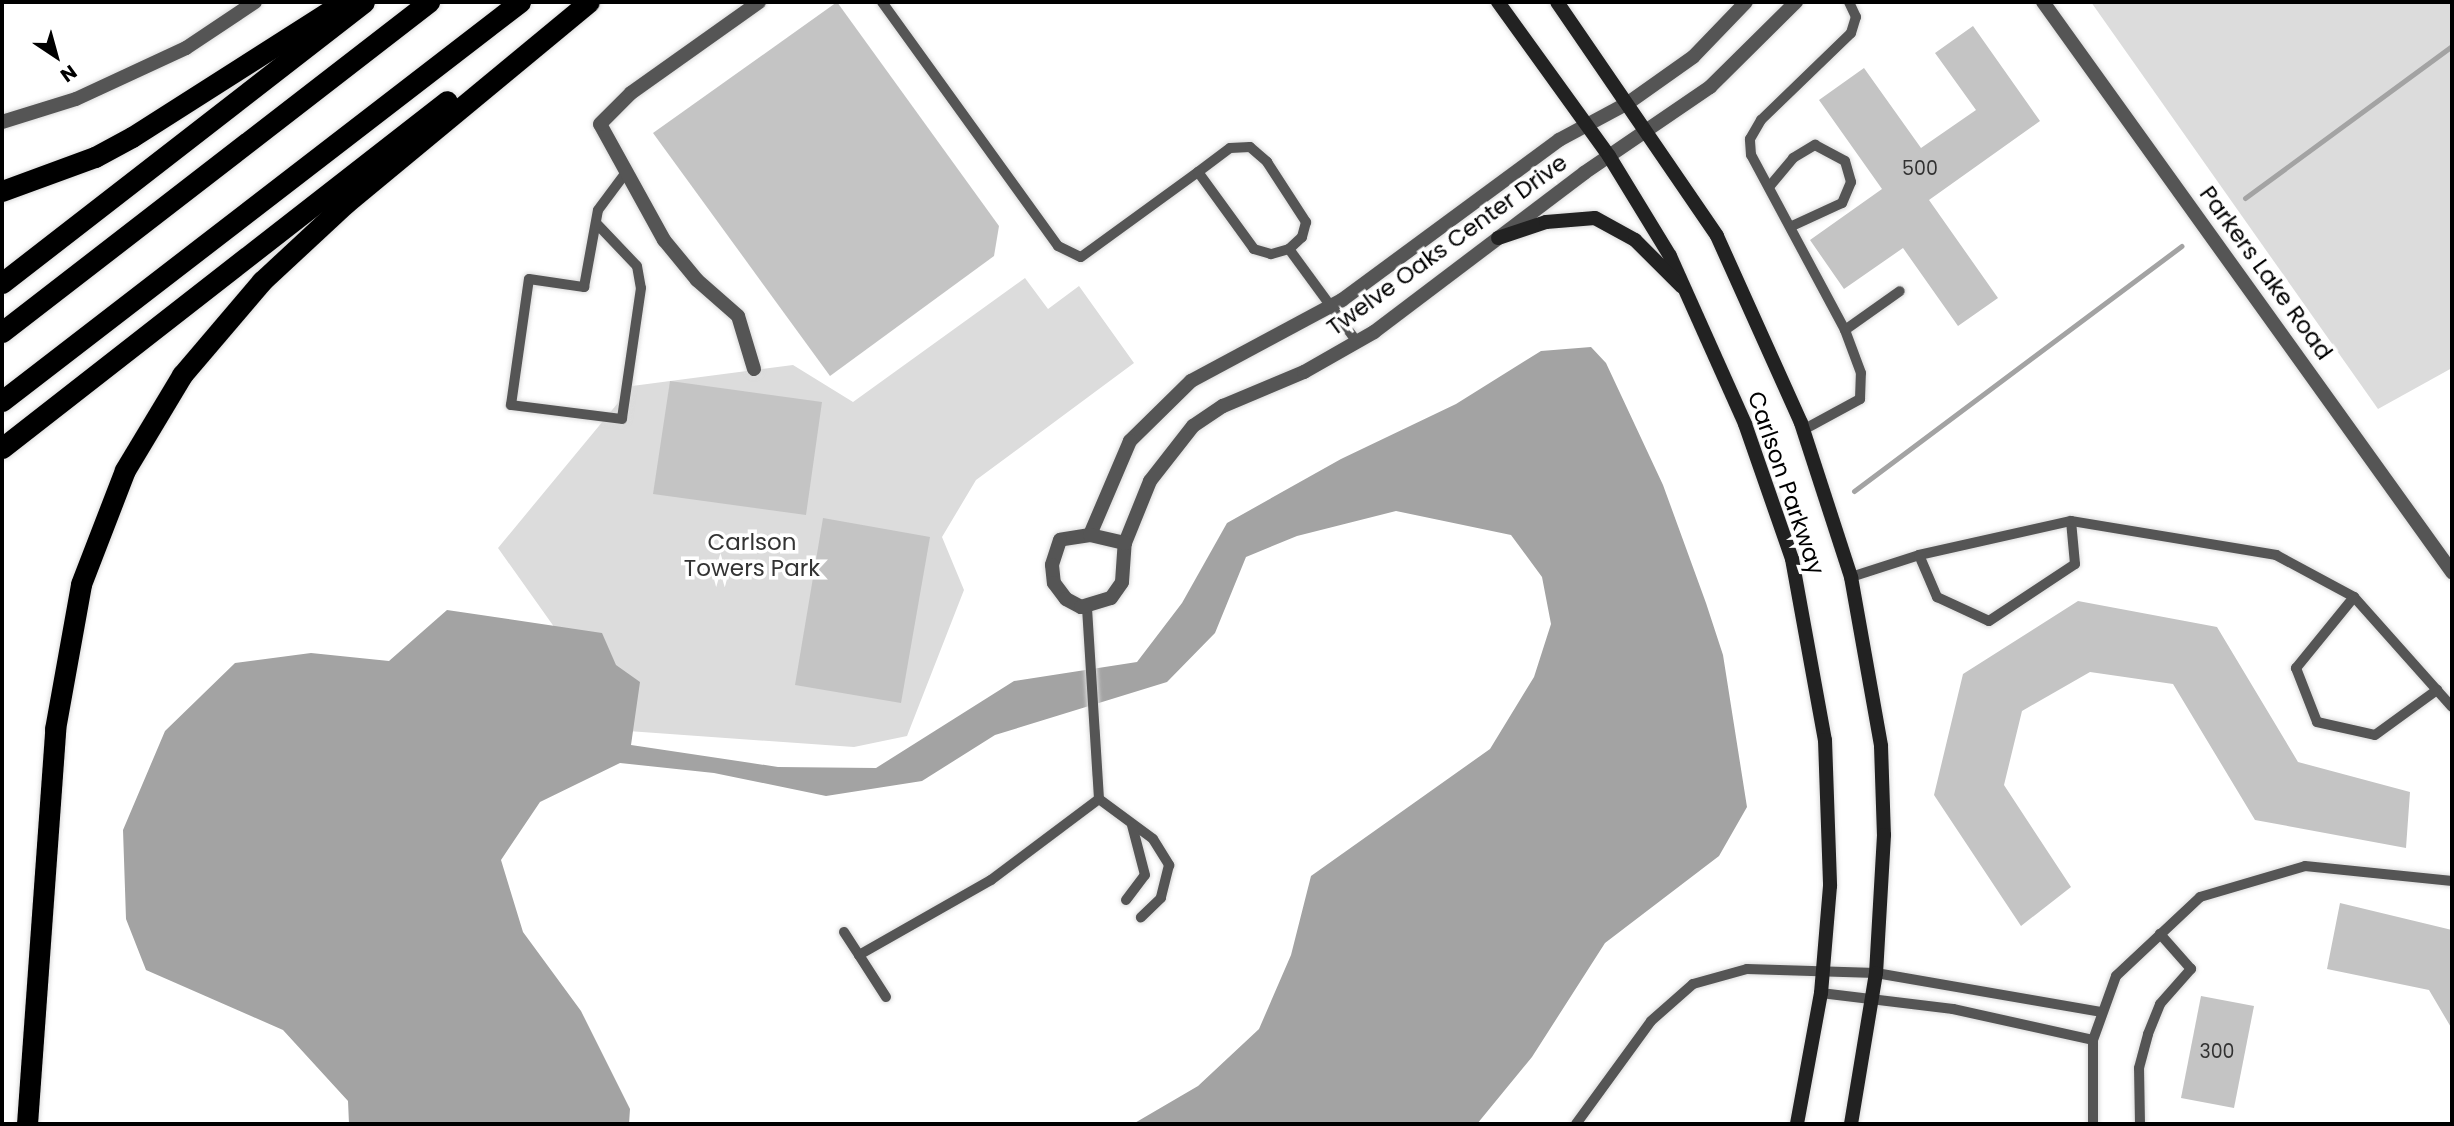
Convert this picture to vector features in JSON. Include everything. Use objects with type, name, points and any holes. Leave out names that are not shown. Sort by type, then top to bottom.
[{"type":"highway","points":[[2,191],[85,161],[132,137],[344,2]]},
{"type":"highway","points":[[2,283],[364,2]]},
{"type":"highway","points":[[2,332],[429,2]]},
{"type":"highway","points":[[2,401],[520,2]]},
{"type":"highway","points":[[2,448],[276,230],[586,2]]},
{"type":"highway","points":[[27,1124],[55,729],[81,584],[125,470],[182,374],[262,281],[356,194],[586,2]]},
{"type":"main road","name":"Carlson Parkway","points":[[1498,2],[1609,156],[1691,296],[1761,468],[1792,559],[1808,636],[1828,777],[1830,886],[1821,993],[1797,1124]]},
{"type":"main road","name":"Carlson Parkway","points":[[1557,2],[1717,236],[1803,430],[1851,577],[1881,746],[1884,835],[1876,973],[1851,1124]]},
{"type":"main road","points":[[1498,238],[1546,222],[1595,218],[1635,240],[1691,296]]},
{"type":"street","points":[[2,122],[76,99],[186,48],[255,2]]},
{"type":"street","points":[[754,369],[738,316],[696,280],[664,240],[600,124],[631,93],[759,2]]},
{"type":"street","name":"Twelve Oaks Center Drive","points":[[1090,535],[1130,441],[1161,407],[1191,381],[1331,306],[1586,125],[1628,103],[1693,57],[1746,2]]},
{"type":"street","name":"Twelve Oaks Center Drive","points":[[1087,607],[1111,598],[1122,582],[1125,543],[1150,481],[1193,426],[1223,405],[1304,372],[1357,342],[1736,65],[1796,2]]},
{"type":"street","name":"Parkers Lake Road","points":[[2043,2],[2452,572]]},
{"type":"street","points":[[1087,607],[1066,599],[1054,583],[1052,565],[1060,540],[1090,535],[1125,543]]},
{"type":"lane","points":[[882,2],[1058,246],[1082,257],[1230,148],[1250,147],[1267,162],[1306,222],[1301,237],[1289,249],[1271,254],[1254,249],[1198,172]]},
{"type":"lane","points":[[1803,430],[1850,408],[1864,391],[1845,330],[1751,155],[1750,139],[1761,120],[1851,33],[1856,17],[1849,2]]},
{"type":"lane","points":[[1769,187],[1793,158],[1815,145],[1844,161],[1851,182],[1842,203],[1791,226]]},
{"type":"lane","points":[[596,223],[637,267],[641,288],[622,419],[511,405],[529,279],[584,287],[598,210],[628,171]]},
{"type":"lane","points":[[1289,249],[1357,342]]},
{"type":"lane","points":[[1845,330],[1900,291]]},
{"type":"lane","points":[[1851,577],[1919,555],[2071,522],[2276,555],[2354,597],[2452,707]]},
{"type":"lane","points":[[1919,555],[1937,597],[1989,621],[2075,564],[2071,522]]},
{"type":"lane","points":[[2354,597],[2296,668],[2317,722],[2375,735],[2437,690]]},
{"type":"lane","points":[[1087,607],[1099,799],[1158,845],[1169,865],[1161,898],[1140,917]]},
{"type":"lane","points":[[859,955],[990,880],[1099,799]]},
{"type":"lane","points":[[1126,900],[1144,874],[1132,825]]},
{"type":"lane","points":[[2093,1124],[2093,1040],[2116,976],[2200,897],[2305,866],[2452,881]]},
{"type":"lane","points":[[844,932],[886,997]]},
{"type":"lane","points":[[2140,1124],[2138,1068],[2148,1034],[2160,1004],[2191,969],[2160,934]]},
{"type":"lane","points":[[1576,1124],[1651,1021],[1693,984],[1747,969],[1876,973],[2101,1012]]},
{"type":"lane","points":[[1821,993],[1872,998],[2093,1040]]},
{"type":"green space","points":[[2091,2],[2452,2],[2452,368],[2378,409]]},
{"type":"green space","name":"Carlson Towers Park","points":[[1025,278],[1048,309],[1079,286],[1134,363],[976,480],[942,537],[964,590],[907,736],[854,747],[628,731],[498,548],[632,386],[793,365],[853,402]]},
{"type":"shaded area","points":[[1591,347],[1606,363],[1663,485],[1706,603],[1723,655],[1747,807],[1719,856],[1605,943],[1532,1057],[1477,1124],[1133,1124],[1198,1086],[1259,1029],[1291,955],[1311,876],[1490,749],[1534,677],[1551,624],[1542,577],[1511,535],[1396,511],[1297,536],[1246,557],[1215,633],[1167,682],[995,735],[922,781],[826,796],[714,773],[620,763],[540,802],[501,860],[523,932],[581,1011],[630,1109],[629,1124],[349,1124],[348,1101],[283,1030],[146,970],[126,919],[123,830],[165,731],[235,663],[311,653],[389,661],[447,610],[602,633],[616,665],[640,682],[631,745],[778,767],[876,768],[1014,681],[1137,662],[1182,603],[1227,523],[1341,459],[1456,404],[1541,351]]},
{"type":"building","points":[[837,2],[999,226],[994,256],[830,376],[653,133]]},
{"type":"building","points":[[1973,26],[2040,121],[1929,200],[1998,298],[1958,326],[1903,248],[1844,289],[1810,240],[1882,189],[1819,100],[1864,68],[1921,148],[1976,110],[1935,53]]},
{"type":"building","points":[[670,381],[822,402],[806,515],[653,494]]},
{"type":"building","points":[[823,518],[930,537],[901,703],[795,685]]},
{"type":"building","points":[[2078,601],[2217,627],[2298,762],[2410,792],[2406,848],[2255,820],[2173,684],[2090,672],[2022,711],[2004,785],[2071,887],[2021,926],[1934,795],[1963,674]]},
{"type":"building","points":[[2340,903],[2452,930],[2452,1029],[2429,990],[2327,969]]},
{"type":"building","points":[[2201,996],[2254,1006],[2234,1108],[2181,1098]]},
{"type":"waterway","points":[[2245,198],[2452,46]]},
{"type":"waterway","points":[[1854,491],[2181,246]]}]
